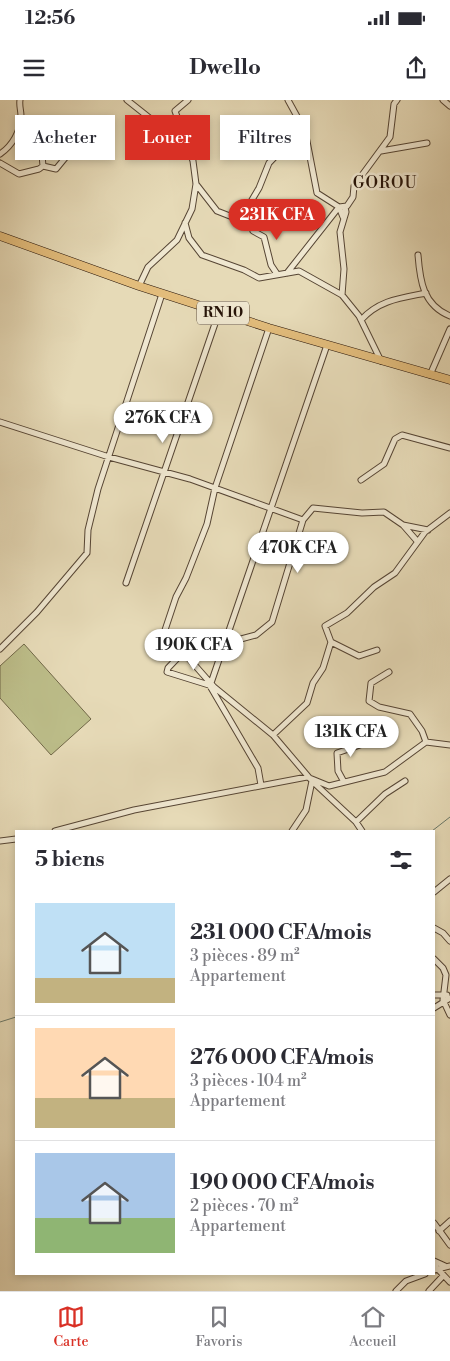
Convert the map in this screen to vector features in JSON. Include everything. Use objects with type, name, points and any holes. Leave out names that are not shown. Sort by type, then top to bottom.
[{"type":"main road","name":"RN 10","points":[[0,236],[162,294],[381,362],[450,380]]},
{"type":"street","points":[[20,100],[21,115]]},
{"type":"street","points":[[127,100],[146,115]]},
{"type":"street","points":[[177,115],[175,111],[188,100]]},
{"type":"street","points":[[288,100],[296,115]]},
{"type":"street","points":[[287,273],[342,207],[353,197],[354,186],[390,137],[396,102],[388,100]]},
{"type":"street","points":[[443,100],[450,106]]},
{"type":"street","points":[[0,154],[9,148],[15,139]]},
{"type":"street","points":[[380,151],[427,143]]},
{"type":"street","points":[[310,157],[317,193],[342,207],[346,212],[340,232],[344,269],[342,294]]},
{"type":"street","points":[[42,160],[43,166]]},
{"type":"street","points":[[0,163],[19,174],[39,169],[43,166],[56,169],[63,160]]},
{"type":"street","points":[[139,286],[148,267],[177,240],[192,209],[196,184],[192,160]]},
{"type":"street","points":[[196,184],[217,211],[240,220],[260,188],[272,160]]},
{"type":"street","points":[[185,223],[189,238],[202,255],[244,270],[259,278],[299,271],[342,294],[362,320],[381,362]]},
{"type":"street","points":[[253,231],[264,238],[271,264],[277,274]]},
{"type":"street","points":[[418,255],[426,293],[436,309],[450,316]]},
{"type":"street","points":[[362,320],[374,307],[384,302],[426,293]]},
{"type":"street","points":[[0,649],[37,612],[87,553],[88,530],[109,457],[162,294]]},
{"type":"street","points":[[126,583],[219,312]]},
{"type":"street","points":[[165,630],[176,597],[186,578],[207,524],[216,488],[269,328]]},
{"type":"street","points":[[430,376],[450,329]]},
{"type":"street","points":[[212,685],[327,345]]},
{"type":"street","points":[[0,422],[109,457],[165,471],[303,520]]},
{"type":"street","points":[[361,480],[384,464],[395,439],[402,435],[450,448]]},
{"type":"street","points":[[226,643],[256,635],[272,622],[303,520],[309,511],[320,507],[362,513],[384,512],[403,525],[417,541]]},
{"type":"street","points":[[377,650],[359,656],[331,642],[325,629],[327,623],[347,613],[374,587],[395,573],[417,541],[450,513]]},
{"type":"street","points":[[403,525],[428,530]]},
{"type":"street","points":[[261,785],[258,768],[212,685],[184,651],[169,636],[204,638],[190,644],[184,651],[168,668],[168,674],[212,685],[273,735],[306,776],[356,822],[361,830]]},
{"type":"street","points":[[273,735],[307,703],[313,683],[323,668],[331,642]]},
{"type":"street","points":[[389,672],[371,683],[369,701],[380,707],[410,714],[422,731],[426,742]]},
{"type":"street","points":[[344,782],[337,766],[337,753],[360,745],[365,741]]},
{"type":"street","points":[[59,830],[134,810],[306,776],[329,786],[385,772],[426,742],[449,743]]},
{"type":"street","points":[[293,830],[306,810],[310,799],[312,781]]},
{"type":"street","points":[[356,822],[385,794],[405,781]]},
{"type":"street","points":[[0,841],[15,839]]},
{"type":"street","points":[[435,891],[450,879]]},
{"type":"street","points":[[435,929],[443,933],[450,941]]},
{"type":"street","points":[[435,960],[443,968],[446,975],[450,1015]]},
{"type":"street","points":[[435,1007],[447,997]]},
{"type":"street","points":[[439,1230],[450,1221]]},
{"type":"street","points":[[435,1224],[450,1245]]},
{"type":"street","points":[[435,1261],[447,1266]]},
{"type":"street","points":[[435,1268],[447,1266]]},
{"type":"street","points":[[435,1268],[450,1282]]},
{"type":"street","points":[[396,1291],[406,1281],[422,1275]]},
{"type":"street","points":[[429,1291],[442,1276]]},
{"type":"green space","points":[[24,644],[91,719],[51,755],[0,698],[0,666]]},
{"type":"waterway","points":[[433,830],[450,817]]},
{"type":"waterway","points":[[0,1022],[15,1017]]},
{"type":"district","name":"GOROU","points":[[385,183]]}]
